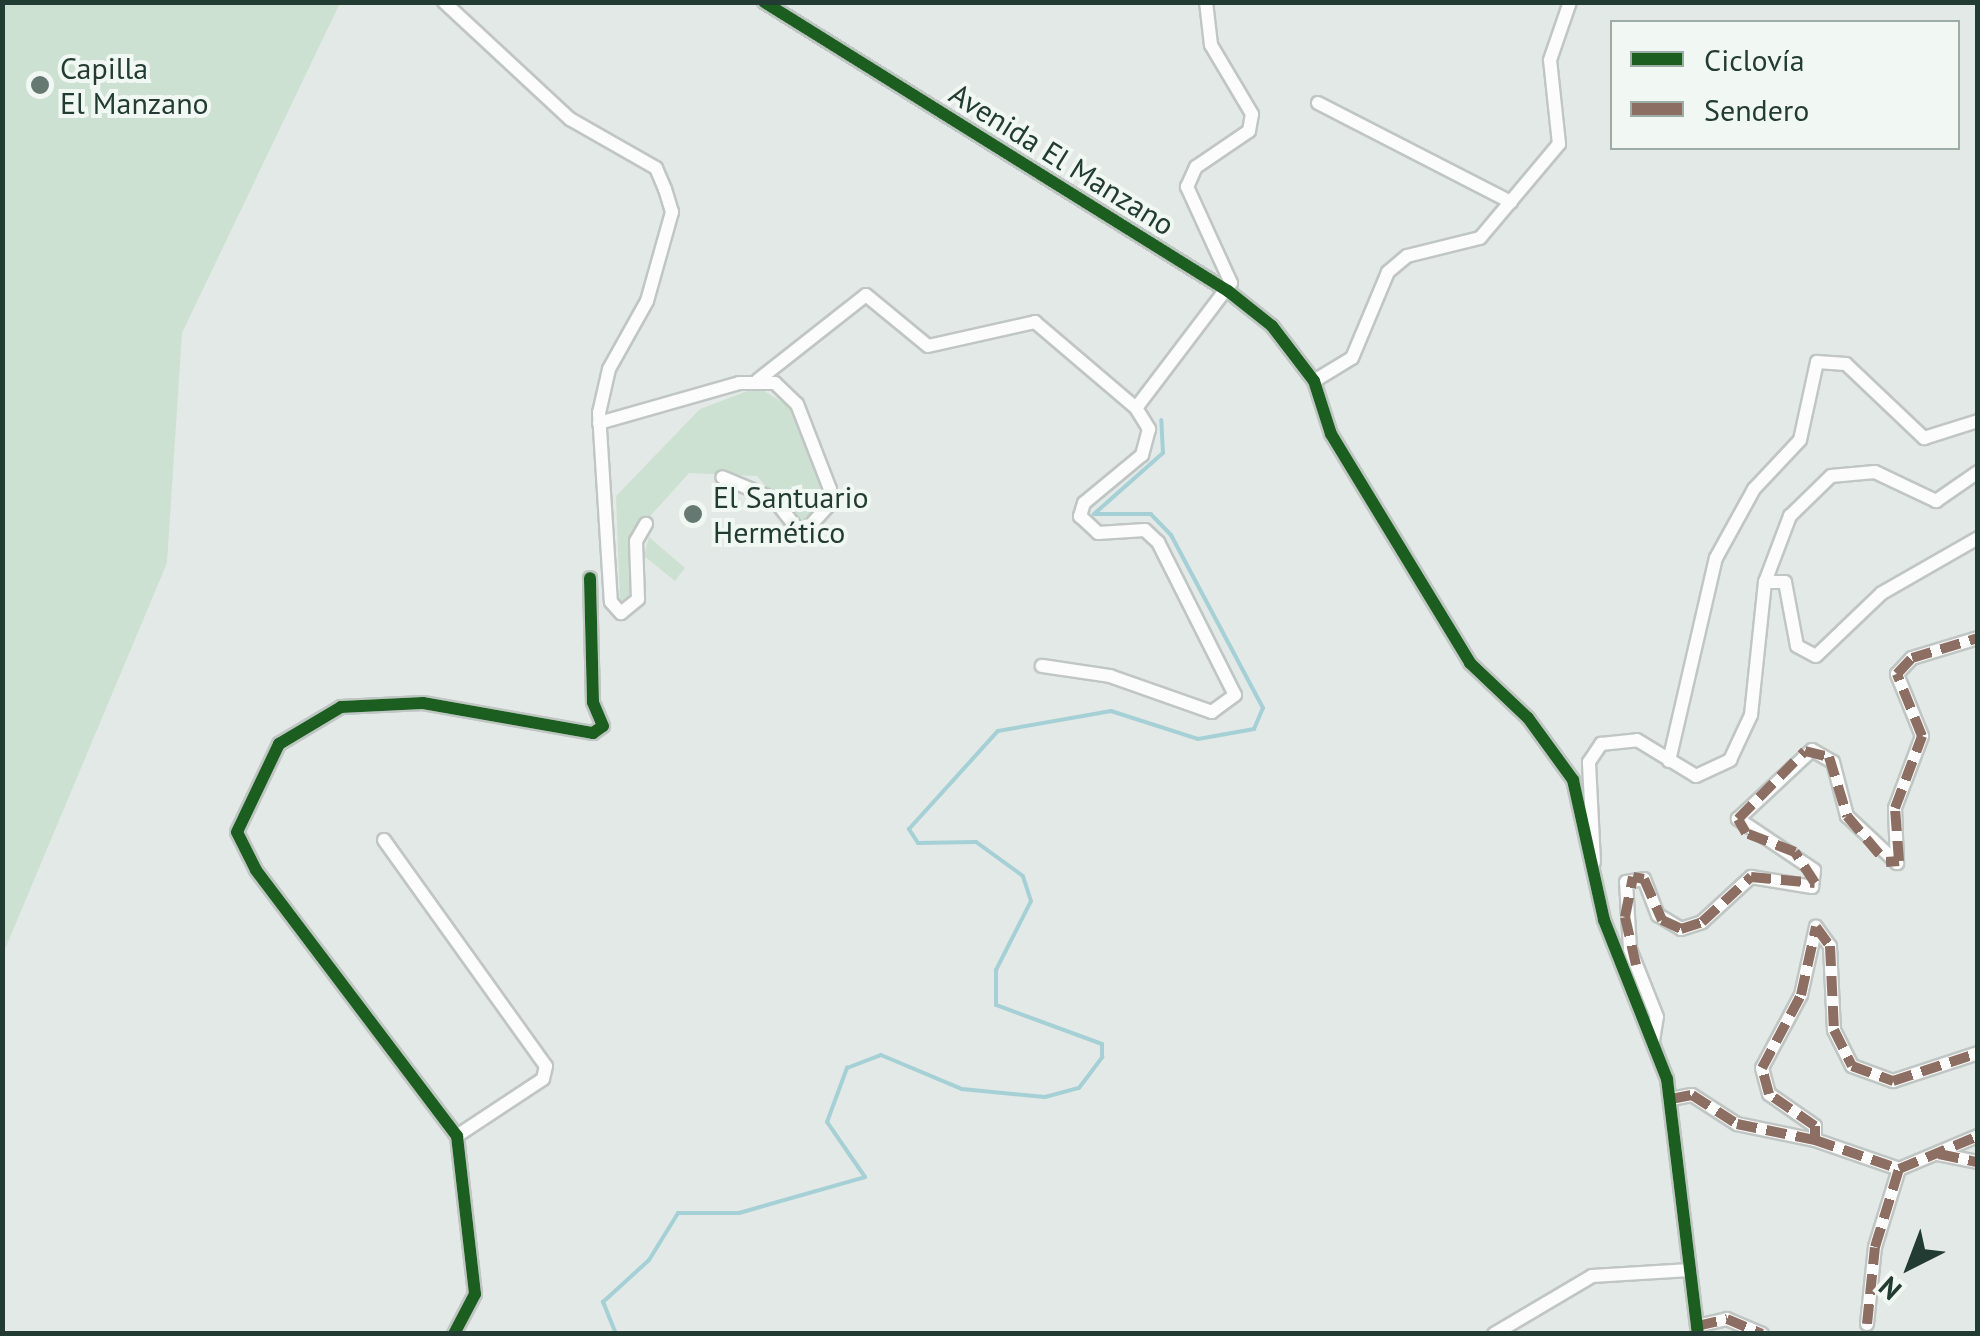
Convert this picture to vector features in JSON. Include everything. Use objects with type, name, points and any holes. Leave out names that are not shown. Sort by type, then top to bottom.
[{"type":"street","points":[[444,2],[570,119],[656,168],[665,188],[672,212],[647,302],[610,369],[599,423],[611,602],[621,613],[638,599],[636,542],[646,524]]},
{"type":"street","name":"Avenida El Manzano","points":[[764,2],[1228,292],[1272,326],[1314,382],[1331,434],[1470,663],[1562,757],[1592,877],[1653,1041]]},
{"type":"street","points":[[1136,408],[1228,292],[1231,274],[1188,176],[1249,131],[1252,114],[1211,45],[1206,2]]},
{"type":"street","points":[[1314,382],[1352,358],[1388,272],[1407,256],[1480,238],[1559,144],[1550,60],[1570,2]]},
{"type":"street","points":[[1318,103],[1511,202]]},
{"type":"street","points":[[599,423],[758,380],[866,295],[928,346],[1035,322],[1136,408],[1149,430],[1142,455],[1084,503],[1080,516],[1098,533],[1145,530],[1158,542],[1235,695],[1212,712],[1110,676],[1042,666]]},
{"type":"street","points":[[1669,761],[1716,558],[1754,489],[1800,440],[1817,362],[1846,364],[1924,438],[1978,421]]},
{"type":"street","points":[[722,477],[774,499],[802,535],[827,507],[830,488],[797,404],[758,380]]},
{"type":"street","points":[[1592,877],[1596,749],[1630,738],[1669,761],[1711,776],[1745,733],[1765,582],[1790,516],[1831,476],[1875,472],[1936,501],[1978,472]]},
{"type":"street","points":[[1765,582],[1785,582],[1797,646],[1816,656],[1882,593],[1978,538]]},
{"type":"street","points":[[454,1334],[475,1294],[457,1136],[256,870],[237,832],[279,744],[341,707],[422,704],[593,734],[603,726],[593,702],[590,578]]},
{"type":"street","points":[[1762,1334],[1727,1318],[1697,1330],[1671,1100],[1653,1041],[1657,1017],[1630,949],[1626,882],[1644,879],[1658,914],[1681,928],[1702,922],[1751,877],[1812,886],[1810,867],[1746,833],[1738,819],[1812,750],[1832,762],[1847,816],[1896,863],[1895,808],[1922,736],[1897,674],[1912,658],[1978,638]]},
{"type":"street","points":[[384,840],[546,1066],[543,1078],[457,1136]]},
{"type":"street","points":[[1815,1140],[1815,1126],[1769,1094],[1762,1068],[1800,995],[1812,928],[1830,946],[1836,1040],[1860,1072],[1893,1082],[1978,1054]]},
{"type":"street","points":[[1671,1100],[1692,1096],[1737,1124],[1815,1140],[1899,1169],[1978,1136]]},
{"type":"street","points":[[1938,1154],[1978,1162]]},
{"type":"street","points":[[1867,1324],[1875,1247],[1899,1169]]},
{"type":"street","points":[[1494,1334],[1546,1312],[1592,1276],[1690,1270]]},
{"type":"green space","points":[[3,2],[340,3],[182,333],[167,563],[3,954]]},
{"type":"green space","points":[[758,387],[793,409],[825,501],[804,529],[757,476],[689,473],[643,524],[634,594],[620,602],[616,496],[700,409]]},
{"type":"green space","points":[[649,537],[685,568],[675,581],[644,556]]},
{"type":"waterway","points":[[616,1334],[603,1302],[649,1260],[678,1213],[739,1213],[865,1177],[827,1122],[847,1068],[881,1055],[962,1089],[1045,1097],[1079,1088],[1102,1057],[1102,1044],[996,1005],[996,970],[1031,901],[1023,876],[976,842],[918,843],[909,829],[998,731],[1111,711],[1198,739],[1254,729],[1263,708],[1171,535],[1151,514],[1094,514],[1163,453],[1161,420]]},
{"type":"marked path","points":[[1636,965],[1625,917],[1633,877],[1644,879],[1662,920],[1681,929],[1702,922],[1751,877],[1815,883],[1795,852],[1746,833],[1738,819],[1805,751],[1829,757],[1847,816],[1886,862],[1899,861],[1895,808],[1922,736],[1897,674],[1912,658],[1978,638]]},
{"type":"marked path","points":[[1671,1099],[1692,1095],[1737,1124],[1815,1140],[1815,1126],[1769,1094],[1762,1068],[1801,995],[1816,927],[1830,946],[1834,1030],[1852,1066],[1893,1081],[1978,1053]]},
{"type":"marked path","points":[[1815,1140],[1899,1169],[1978,1136]]},
{"type":"marked path","points":[[1939,1154],[1978,1162]]},
{"type":"marked path","points":[[1867,1324],[1875,1247],[1899,1169]]},
{"type":"marked path","points":[[1697,1326],[1727,1319],[1762,1334]]},
{"type":"cycle path","points":[[764,2],[1228,291],[1272,326],[1314,381],[1331,434],[1470,663],[1528,718],[1573,780],[1604,920],[1667,1079],[1698,1334]]},
{"type":"cycle path","points":[[454,1334],[475,1294],[457,1136],[256,870],[237,832],[279,744],[341,707],[423,703],[593,733],[603,726],[593,702],[590,578]]},
{"type":"place","name":"Capilla El Manzano","points":[[40,85]]},
{"type":"place","name":"El Santuario Hermético","points":[[693,514]]}]
